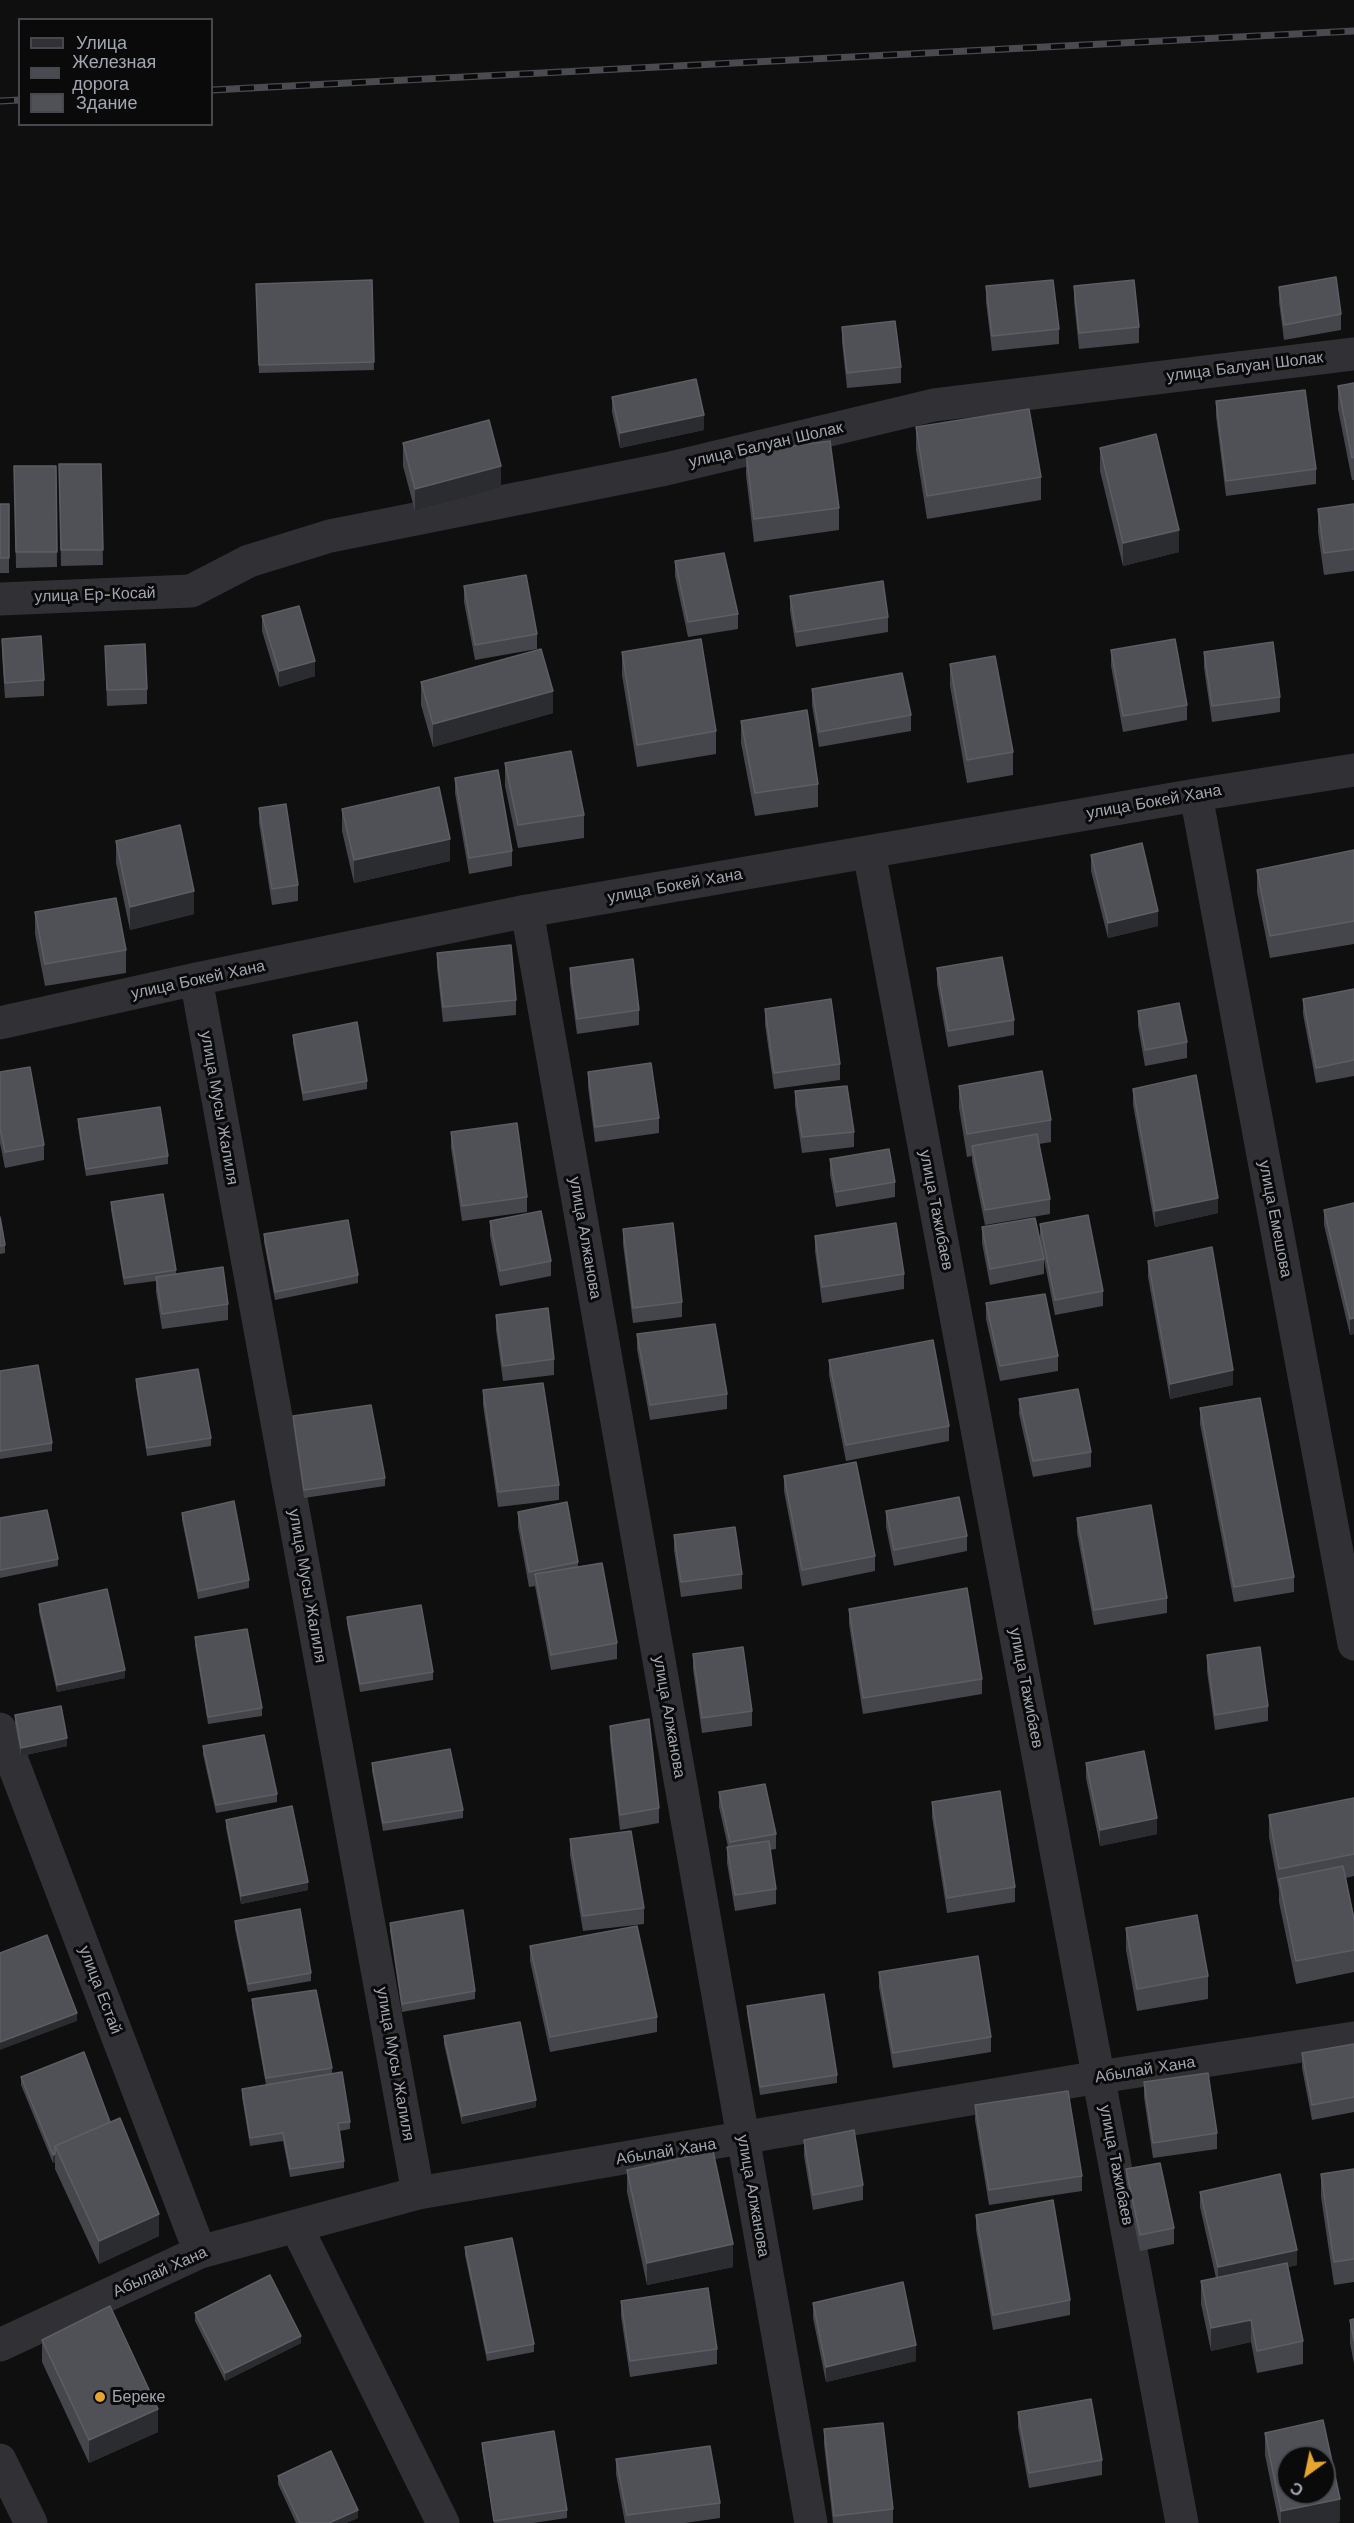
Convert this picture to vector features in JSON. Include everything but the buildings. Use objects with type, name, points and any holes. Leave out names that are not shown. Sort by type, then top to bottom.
[{"type":"street","name":"улица Балуан Шолак","points":[[191,591],[249,561],[330,536],[666,469],[934,405],[1354,354]]},
{"type":"street","name":"улица Ер-Косай","points":[[0,599],[191,591]]},
{"type":"street","name":"улица Бокей Хана","points":[[0,1023],[196,979],[527,911],[1196,795],[1354,770]]},
{"type":"street","name":"улица Емешова","points":[[1196,795],[1354,1644]]},
{"type":"street","name":"улица Тажибаев","points":[[869,852],[1182,2523]]},
{"type":"street","name":"улица Алжанова","points":[[527,911],[811,2523]]},
{"type":"street","name":"улица Мусы Жалиля","points":[[196,979],[418,2193]]},
{"type":"street","name":"улица Естай","points":[[0,1729],[200,2252]]},
{"type":"street","name":"Абылай Хана","points":[[0,2345],[200,2252],[418,2193],[1099,2077],[1354,2038]]},
{"type":"street","points":[[296,2226],[443,2523]]},
{"type":"street","points":[[0,2460],[31,2523]]},
{"type":"railway","points":[[213,90],[1354,31]]},
{"type":"railway","points":[[0,101],[18,100]]},
{"type":"place","name":"Береке","points":[[100,2397]]}]
